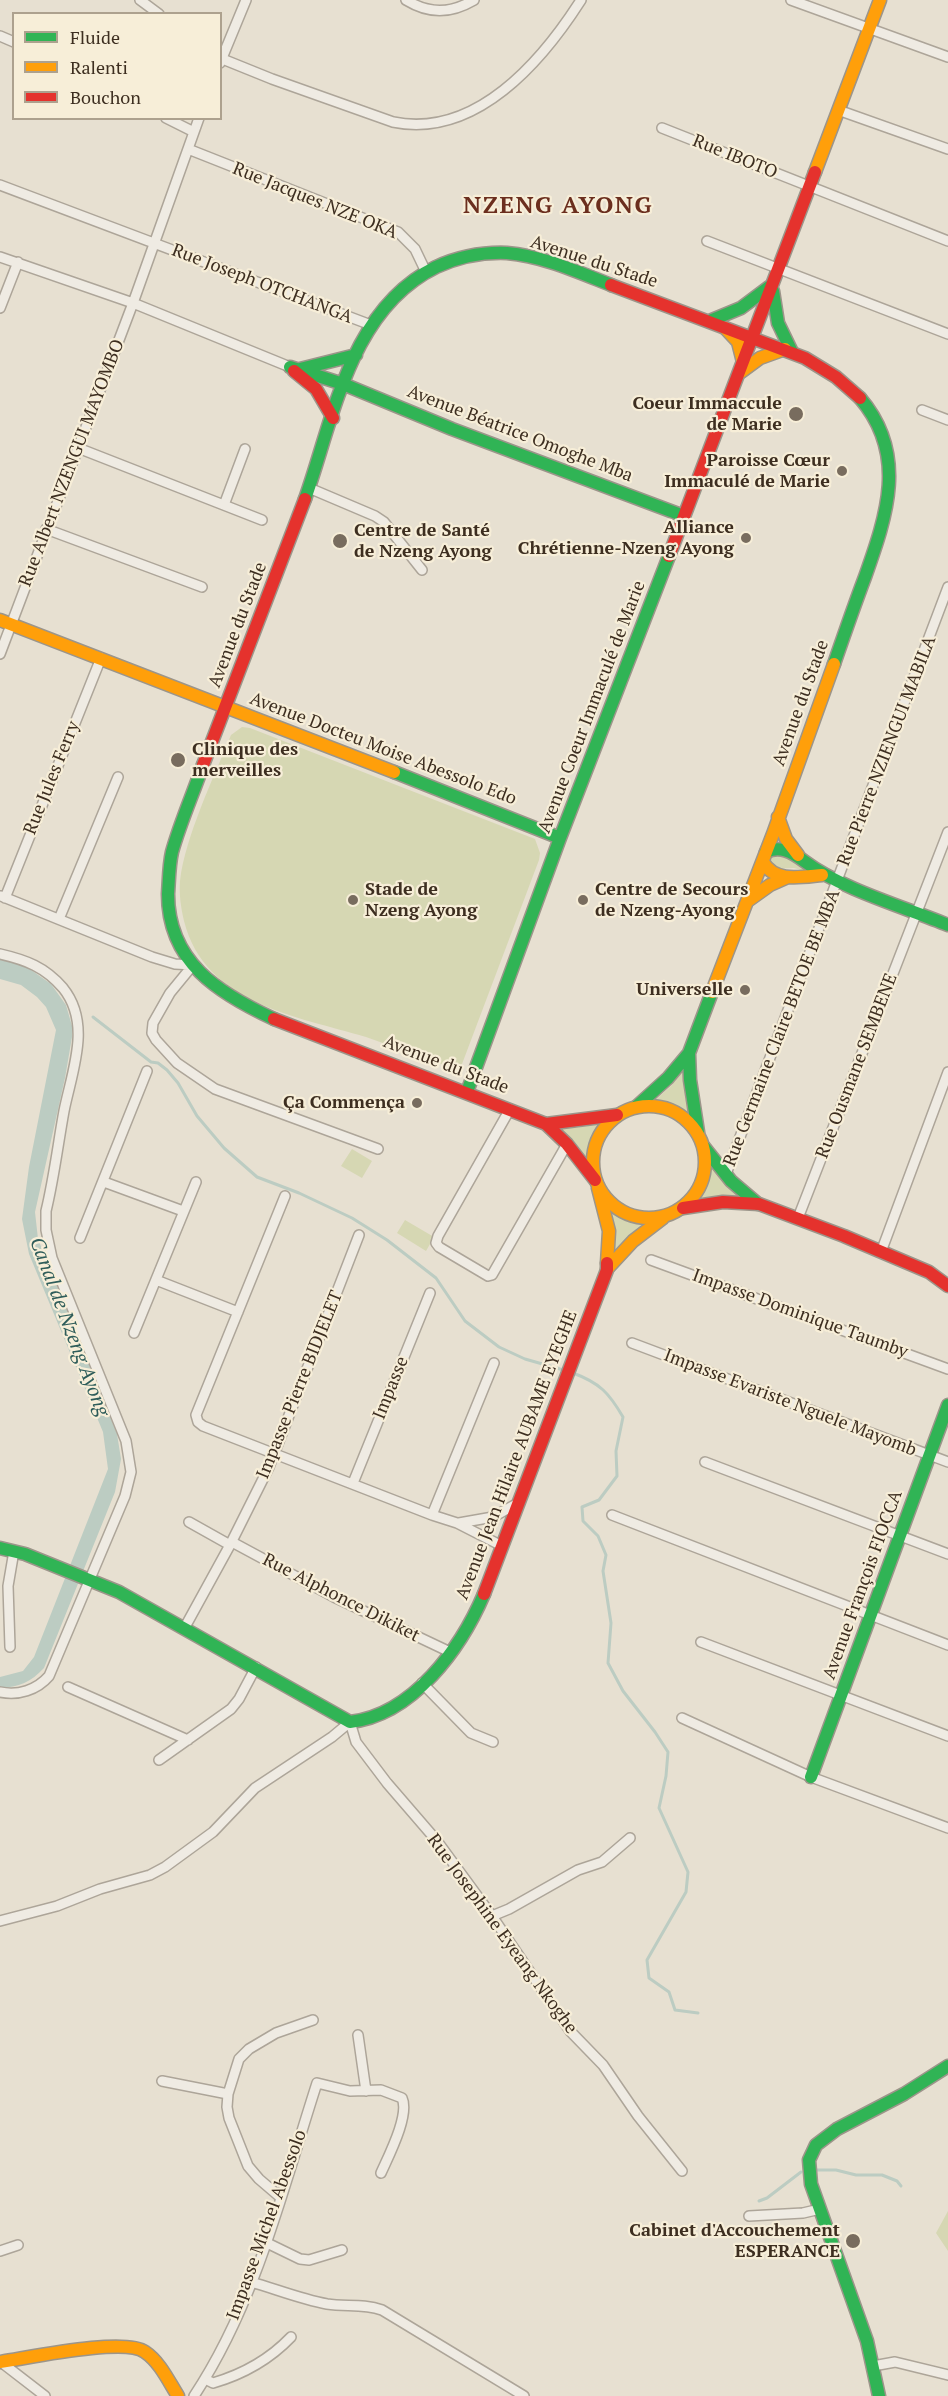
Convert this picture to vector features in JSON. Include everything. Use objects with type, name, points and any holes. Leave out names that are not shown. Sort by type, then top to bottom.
[{"type":"main road","name":"Avenue Coeur Immaculé de Marie","points":[[467,1092],[560,838],[880,0]]},
{"type":"main road","name":"Avenue du Stade","points":[[546,1124],[281,1021],[230,998],[206,980],[193,965],[176,937],[170,917],[167,885],[172,853],[187,810],[309,488],[353,359],[371,325],[391,299],[426,272],[466,256],[504,253],[553,264],[716,322],[788,351],[839,379],[851,389],[872,412],[886,447],[890,467],[889,501],[879,540],[765,857],[689,1053]]},
{"type":"main road","points":[[773,284],[776,315],[788,351],[760,358],[740,369],[738,342],[716,322],[741,308],[773,284]]},
{"type":"main road","points":[[290,367],[306,369],[353,359],[356,383],[368,395]]},
{"type":"main road","points":[[290,367],[316,389],[333,418]]},
{"type":"main road","name":"Avenue Béatrice Omoghe Mba","points":[[290,367],[343,384],[452,429],[684,516]]},
{"type":"main road","points":[[333,418],[340,403],[347,399],[368,395]]},
{"type":"main road","name":"Avenue Docteu Moise Abessolo Edo","points":[[5,622],[492,809],[560,838]]},
{"type":"main road","points":[[778,817],[786,838],[802,860]]},
{"type":"main road","points":[[822,875],[773,874],[767,870],[765,857],[772,849],[784,849],[822,875],[948,925]]},
{"type":"main road","points":[[748,901],[770,885],[792,876]]},
{"type":"main road","points":[[546,1124],[617,1115],[636,1107],[668,1078],[689,1053]]},
{"type":"main road","points":[[680,1209],[693,1196],[702,1180],[705,1162],[690,1080],[689,1053]]},
{"type":"main road","points":[[636,1107],[654,1106],[672,1110],[687,1121],[726,1174],[745,1195],[759,1204],[938,1276],[948,1286]]},
{"type":"main road","points":[[607,1270],[609,1231],[592,1162],[595,1144],[603,1128],[617,1115]]},
{"type":"main road","points":[[546,1124],[567,1144],[608,1202],[621,1212],[636,1217],[652,1218],[667,1215]]},
{"type":"main road","points":[[607,1270],[643,1231],[680,1209],[723,1202],[759,1204]]},
{"type":"main road","name":"Avenue Jean Hilaire AUBAME EYEGHE","points":[[350,1722],[360,1722],[384,1712],[422,1683],[450,1652],[477,1611],[607,1270]]},
{"type":"main road","name":"Avenue François FIOCCA","points":[[811,1777],[948,1405]]},
{"type":"main road","points":[[0,1548],[64,1569],[119,1592],[185,1627],[350,1722]]},
{"type":"main road","points":[[879,2396],[863,2329],[811,2184],[808,2165],[810,2154],[815,2146],[839,2129],[914,2089],[948,2066]]},
{"type":"main road","points":[[1,2362],[113,2345],[135,2346],[155,2361],[178,2396]]},
{"type":"street","points":[[140,0],[156,12]]},
{"type":"street","points":[[222,58],[246,0]]},
{"type":"street","points":[[406,0],[423,9],[436,11],[456,9],[474,0]]},
{"type":"street","points":[[222,60],[393,123],[427,124],[453,118],[476,108],[513,83],[541,57],[581,0]]},
{"type":"street","points":[[791,0],[948,57]]},
{"type":"street","points":[[838,110],[948,149]]},
{"type":"street","points":[[170,120],[194,132]]},
{"type":"street","name":"Rue Albert NZENGUI MAYOMBO","points":[[0,654],[5,622],[46,529],[78,448],[198,120]]},
{"type":"street","name":"Rue IBOTO","points":[[662,128],[948,241]]},
{"type":"street","name":"Rue Jacques NZE OKA","points":[[188,150],[398,232],[415,249],[426,272]]},
{"type":"street","name":"Rue Joseph OTCHANGA","points":[[0,185],[371,325]]},
{"type":"street","points":[[707,241],[948,334]]},
{"type":"street","points":[[0,257],[133,303],[290,367]]},
{"type":"street","points":[[0,308],[18,262]]},
{"type":"street","points":[[922,410],[948,420]]},
{"type":"street","points":[[78,448],[262,520]]},
{"type":"street","points":[[224,505],[245,449]]},
{"type":"street","points":[[309,488],[384,522],[422,570]]},
{"type":"street","points":[[46,529],[202,587]]},
{"type":"street","name":"Rue Pierre NZIENGUI MABILA","points":[[838,881],[948,588]]},
{"type":"street","name":"Rue Jules Ferry","points":[[2,897],[100,658]]},
{"type":"street","points":[[59,919],[118,777]]},
{"type":"street","name":"Rue Ousmane SEMBENE","points":[[798,1218],[948,832]]},
{"type":"street","name":"Rue Germaine Claire BETOE BE MBA","points":[[726,1174],[838,881]]},
{"type":"street","points":[[2,897],[152,957],[175,964],[193,965]]},
{"type":"street","points":[[0,954],[30,962],[46,972],[72,1001],[78,1022],[77,1050],[46,1211],[46,1230],[52,1258],[126,1441],[131,1472],[124,1496],[87,1578],[49,1676],[25,1692],[0,1692]]},
{"type":"street","points":[[193,965],[170,993],[153,1023],[152,1033],[156,1040],[177,1063],[215,1089],[378,1149]]},
{"type":"street","points":[[80,1238],[147,1071]]},
{"type":"street","points":[[881,1252],[948,1072]]},
{"type":"street","points":[[510,1109],[438,1236],[436,1243],[439,1247],[488,1276],[492,1275],[567,1144]]},
{"type":"street","points":[[104,1182],[183,1212]]},
{"type":"street","points":[[134,1333],[196,1182]]},
{"type":"street","points":[[285,1196],[196,1415],[198,1422],[203,1426],[457,1523],[502,1546]]},
{"type":"street","name":"Impasse Pierre BIDJELET","points":[[185,1627],[231,1543],[276,1453],[359,1235]]},
{"type":"street","name":"Impasse Dominique Taumby","points":[[651,1260],[948,1369]]},
{"type":"street","points":[[156,1280],[238,1312]]},
{"type":"street","name":"Impasse","points":[[353,1483],[430,1293]]},
{"type":"street","name":"Impasse Evariste Nguele Mayomb","points":[[632,1343],[948,1462]]},
{"type":"street","points":[[432,1515],[494,1363]]},
{"type":"street","points":[[705,1461],[948,1554]]},
{"type":"street","points":[[457,1523],[493,1517],[520,1502]]},
{"type":"street","points":[[612,1515],[948,1645]]},
{"type":"street","name":"Rue Alphonce Dikiket","points":[[189,1522],[334,1597],[450,1652]]},
{"type":"street","points":[[10,1647],[8,1586],[14,1551]]},
{"type":"street","points":[[701,1642],[948,1736]]},
{"type":"street","points":[[159,1760],[231,1709],[256,1667]]},
{"type":"street","points":[[422,1683],[471,1733],[493,1742]]},
{"type":"street","points":[[68,1687],[188,1740]]},
{"type":"street","points":[[682,1718],[811,1777],[948,1828]]},
{"type":"street","points":[[0,1922],[150,1875],[165,1867],[213,1832],[255,1788],[332,1737],[350,1722]]},
{"type":"street","name":"Rue Josephine Eyeang Nkoghe","points":[[350,1722],[356,1742],[387,1783],[437,1841],[492,1916],[570,2031],[603,2065],[638,2116],[682,2171]]},
{"type":"street","points":[[492,1916],[509,1909],[578,1870],[602,1862],[630,1838]]},
{"type":"street","points":[[280,2197],[248,2166],[229,2118],[228,2094],[239,2059],[249,2049],[276,2033],[313,2020]]},
{"type":"street","points":[[358,2035],[366,2091],[390,2092],[402,2098],[404,2102],[396,2138],[381,2173]]},
{"type":"street","points":[[162,2081],[228,2094]]},
{"type":"street","name":"Impasse Michel Abessolo","points":[[194,2396],[205,2379],[251,2282],[317,2083],[343,2090],[366,2091]]},
{"type":"street","points":[[749,2216],[803,2213],[820,2209]]},
{"type":"street","points":[[265,2242],[300,2259],[309,2260],[342,2250]]},
{"type":"street","points":[[0,2251],[18,2245]]},
{"type":"street","points":[[251,2282],[299,2299],[331,2305],[371,2306],[382,2310],[524,2396]]},
{"type":"street","points":[[205,2379],[213,2383],[242,2373],[278,2350],[291,2337]]},
{"type":"street","points":[[1,2362],[45,2396]]},
{"type":"street","points":[[873,2367],[895,2362],[948,2375]]},
{"type":"green space","name":"Stade de Nzeng Ayong","points":[[242,727],[250,728],[535,839],[540,853],[539,860],[462,1064],[456,1068],[366,1037],[283,1013],[257,1002],[232,989],[211,971],[195,949],[181,906],[180,881],[183,864],[201,807],[231,735]]},
{"type":"green space","points":[[774,853],[783,854],[802,866],[804,871],[794,868],[772,869],[768,864]]},
{"type":"green space","points":[[685,1068],[685,1095],[689,1113],[674,1106],[653,1102],[671,1086]]},
{"type":"green space","points":[[602,1124],[595,1135],[590,1157],[587,1159],[559,1127],[574,1128]]},
{"type":"green space","points":[[352,1149],[372,1161],[362,1178],[341,1166]]},
{"type":"green space","points":[[711,1164],[742,1199],[698,1200],[709,1182]]},
{"type":"green space","points":[[612,1211],[626,1219],[645,1224],[615,1254]]},
{"type":"green space","points":[[405,1220],[434,1237],[426,1251],[397,1233]]},
{"type":"green space","points":[[948,2211],[948,2251],[936,2233]]},
{"type":"water","name":"Canal de Nzeng Ayong","points":[[0,960],[24,965],[51,984],[66,1005],[72,1026],[65,1078],[35,1212],[38,1239],[117,1434],[121,1459],[115,1492],[44,1668],[24,1683],[0,1688],[0,1677],[23,1671],[34,1657],[108,1469],[103,1432],[29,1254],[22,1219],[29,1167],[56,1030],[46,1007],[37,997],[21,985],[0,979]]},
{"type":"waterway","points":[[93,1017],[151,1062],[158,1063],[167,1070],[178,1083],[197,1116],[224,1148],[257,1177],[299,1193],[352,1218],[387,1240],[436,1278],[465,1321],[499,1347],[525,1359],[567,1371]]},
{"type":"waterway","points":[[573,1373],[603,1390],[623,1417],[616,1451],[617,1476],[599,1500],[582,1507],[583,1521],[598,1536],[606,1555],[603,1571],[611,1623],[608,1663],[623,1691],[668,1752],[666,1776],[659,1808],[688,1872],[686,1892],[647,1960],[649,1978],[669,1992],[675,2010],[698,2013]]},
{"type":"waterway","points":[[815,2170],[836,2170],[856,2175],[882,2175],[897,2181],[901,2186]]},
{"type":"waterway","points":[[759,2201],[767,2198],[801,2172]]},
{"type":"traffic: fast","points":[[305,499],[349,368],[364,337],[383,309],[407,286],[444,263],[488,253],[507,253],[547,261],[611,285]]},
{"type":"traffic: fast","points":[[712,320],[741,308],[769,287]]},
{"type":"traffic: fast","points":[[773,291],[778,323],[792,352]]},
{"type":"traffic: fast","points":[[300,369],[356,355]]},
{"type":"traffic: fast","points":[[290,367],[343,384],[452,429],[684,516]]},
{"type":"traffic: fast","points":[[834,664],[873,554],[886,508],[889,485],[884,441],[875,419],[860,398]]},
{"type":"traffic: fast","points":[[467,1092],[560,838],[669,556]]},
{"type":"traffic: fast","points":[[203,765],[172,852],[168,894],[170,918],[177,939],[187,957],[200,972],[234,998],[274,1019]]},
{"type":"traffic: fast","points":[[394,772],[560,838]]},
{"type":"traffic: fast","points":[[766,852],[776,849],[790,852],[819,871],[854,889],[948,925]]},
{"type":"traffic: fast","points":[[636,1107],[668,1078],[689,1053],[712,992]]},
{"type":"traffic: fast","points":[[689,1053],[690,1080],[698,1132]]},
{"type":"traffic: fast","points":[[704,1147],[731,1181],[758,1204]]},
{"type":"traffic: fast","points":[[811,1777],[948,1405]]},
{"type":"traffic: fast","points":[[0,1548],[25,1554],[119,1592],[350,1722],[373,1717],[394,1707],[432,1676],[462,1636],[484,1594]]},
{"type":"traffic: fast","points":[[879,2396],[867,2341],[811,2184],[809,2160],[816,2145],[837,2129],[904,2094],[948,2066]]},
{"type":"traffic: slow","points":[[815,172],[880,0]]},
{"type":"traffic: slow","points":[[725,328],[738,342],[743,362]]},
{"type":"traffic: slow","points":[[741,372],[760,358],[785,349]]},
{"type":"traffic: slow","points":[[0,620],[394,772]]},
{"type":"traffic: slow","points":[[712,992],[773,834],[834,664]]},
{"type":"traffic: slow","points":[[778,817],[786,839],[798,855]]},
{"type":"traffic: slow","points":[[763,862],[768,869],[781,876],[822,875]]},
{"type":"traffic: slow","points":[[749,900],[770,885],[788,877]]},
{"type":"traffic: slow","points":[[649,1106],[670,1110],[689,1122],[701,1141],[705,1162],[701,1183],[689,1202],[670,1214],[649,1218],[628,1214],[609,1202],[597,1183],[593,1162],[597,1141],[609,1122],[628,1110],[649,1106]]},
{"type":"traffic: slow","points":[[598,1188],[609,1231],[607,1263]]},
{"type":"traffic: slow","points":[[607,1269],[633,1241],[663,1218]]},
{"type":"traffic: slow","points":[[0,2362],[98,2348],[134,2348],[145,2352],[155,2361],[178,2396]]},
{"type":"traffic: jam","points":[[669,556],[815,172]]},
{"type":"traffic: jam","points":[[611,285],[805,358],[836,377],[860,398]]},
{"type":"traffic: jam","points":[[294,371],[316,389],[333,418]]},
{"type":"traffic: jam","points":[[203,765],[305,499]]},
{"type":"traffic: jam","points":[[274,1019],[546,1124],[567,1144],[595,1180]]},
{"type":"traffic: jam","points":[[546,1124],[617,1115]]},
{"type":"traffic: jam","points":[[683,1208],[723,1202],[759,1204],[844,1236],[929,1272],[948,1286]]},
{"type":"traffic: jam","points":[[484,1594],[607,1270],[607,1263]]},
{"type":"place","name":"Coeur Immaccule de Marie","points":[[796,414]]},
{"type":"place","name":"Paroisse Cœur Immaculé de Marie","points":[[842,471]]},
{"type":"place","name":"Alliance Chrétienne-Nzeng Ayong","points":[[746,538]]},
{"type":"place","name":"Centre de Santé de Nzeng Ayong","points":[[340,541]]},
{"type":"place","name":"Clinique des merveilles","points":[[178,760]]},
{"type":"place","name":"Stade de Nzeng Ayong","points":[[353,900]]},
{"type":"place","name":"Centre de Secours de Nzeng-Ayong","points":[[583,900]]},
{"type":"place","name":"Universelle","points":[[745,990]]},
{"type":"place","name":"Ça Commença","points":[[417,1103]]},
{"type":"place","name":"Cabinet d'Accouchement ESPERANCE","points":[[853,2241]]},
{"type":"district","name":"NZENG AYONG","points":[[558,206]]}]
